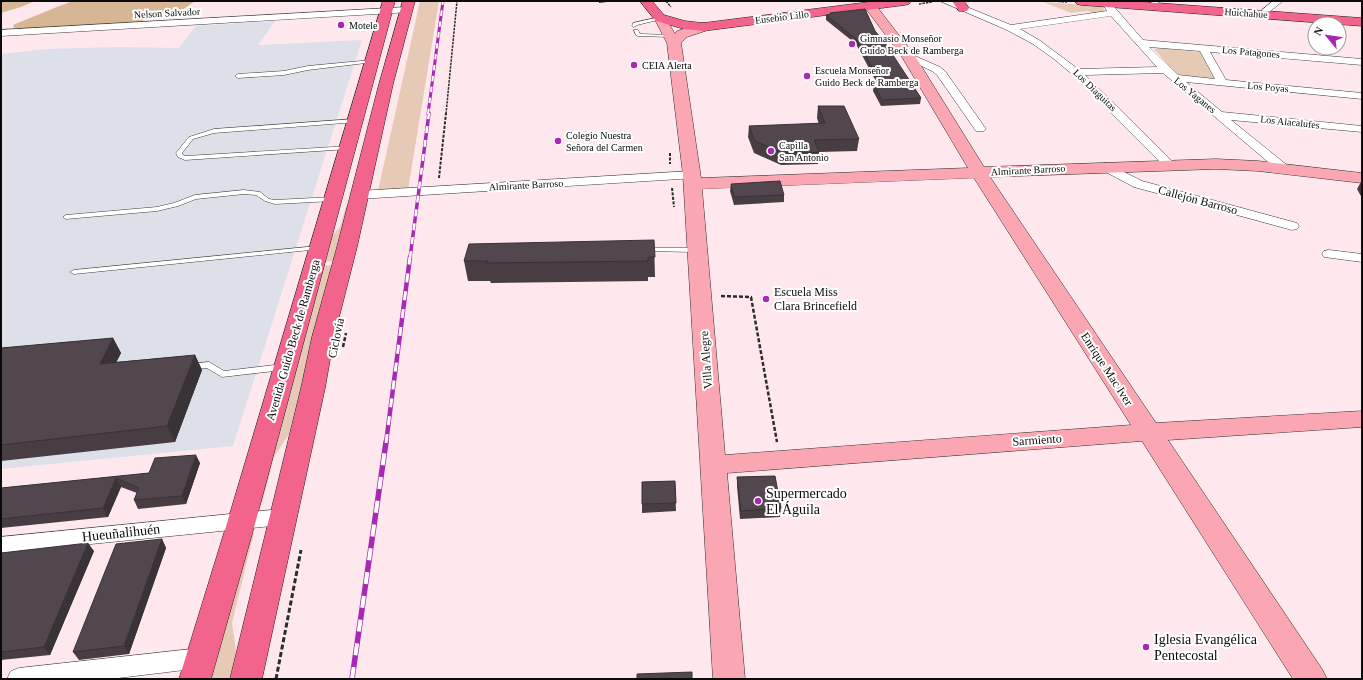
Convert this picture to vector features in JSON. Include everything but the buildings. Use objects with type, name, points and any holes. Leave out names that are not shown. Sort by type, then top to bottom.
[{"type":"main road","name":"Villa Alegre","points":[[646,1],[660,18],[672,40],[693,180],[729,679]]},
{"type":"main road","name":"Eusebio Lillo","points":[[660,18],[679,24],[703,27],[905,1]]},
{"type":"main road","name":"Huichahue","points":[[1082,1],[1362,22]]},
{"type":"main road","name":"Huichahue","points":[[1142,1],[1362,18]]},
{"type":"main road","name":"Avenida Guido Beck de Ramberga","points":[[198,669],[242,520],[388,6]]},
{"type":"main road","points":[[246,679],[282,516],[313,388],[323,337],[386,84],[408,6]]},
{"type":"main road","name":"Enrique Mac Iver","points":[[870,6],[908,56],[978,172],[1311,679]]},
{"type":"main road","points":[[672,40],[687,31],[703,27]]},
{"type":"main road","name":"Almirante Barroso","points":[[693,180],[1230,164],[1284,168],[1362,178]]},
{"type":"main road","points":[[333,198],[343,200],[359,195]]},
{"type":"main road","name":"Sarmiento","points":[[713,465],[1149,432],[1362,419]]},
{"type":"street","name":"Los Diaguitas","points":[[944,1],[960,4],[1010,28],[1048,50],[1076,72],[1170,165]]},
{"type":"street","points":[[1266,10],[1279,1]]},
{"type":"street","points":[[1010,28],[1113,13],[1106,2]]},
{"type":"street","name":"Nelson Salvador","points":[[1,33],[388,6],[408,6]]},
{"type":"street","name":"Los Yaganes","points":[[1113,13],[1139,43],[1173,78],[1284,168]]},
{"type":"street","name":"Los Patagones","points":[[1139,43],[1362,62]]},
{"type":"street","points":[[1203,48],[1223,83]]},
{"type":"street","name":"Enrique Mac Iver","points":[[908,56],[936,69],[941,73],[980,129]]},
{"type":"street","points":[[1076,72],[1165,70]]},
{"type":"street","name":"Los Poyas","points":[[1173,78],[1362,96]]},
{"type":"street","name":"Los Alacalufes","points":[[1219,115],[1362,129]]},
{"type":"street","name":"Callejón Barroso","points":[[1106,167],[1138,184],[1292,226]]},
{"type":"street","name":"Almirante Barroso","points":[[359,195],[671,176],[693,180]]},
{"type":"street","points":[[1329,254],[1362,258]]},
{"type":"street","name":"Hueuñalihuén","points":[[1,545],[282,516]]},
{"type":"street","points":[[19,679],[198,669]]},
{"type":"lane","points":[[660,18],[635,24],[635,29],[638,35],[672,40]]},
{"type":"lane","points":[[238,76],[284,73],[308,68],[372,61]]},
{"type":"lane","points":[[348,147],[185,158],[180,156],[179,153],[191,138],[214,131],[355,121]]},
{"type":"lane","points":[[66,217],[157,209],[176,205],[195,197],[244,192],[258,193],[267,200],[275,202],[333,198]]},
{"type":"lane","points":[[74,272],[319,248]]},
{"type":"lane","points":[[635,250],[698,250]]},
{"type":"lane","points":[[178,368],[210,365],[222,374],[285,367]]},
{"type":"path","points":[[438,190],[457,1]]},
{"type":"path","points":[[669,146],[675,210]]},
{"type":"path","points":[[701,296],[751,297],[776,442],[784,442]]},
{"type":"path","name":"Ciclovía","points":[[343,349],[348,326]]},
{"type":"path","points":[[276,679],[302,546]]},
{"type":"shaded area","points":[[1,1],[35,1],[1,13]]},
{"type":"shaded area","points":[[73,1],[195,1],[178,13],[161,14],[136,23],[36,29],[14,28],[13,25]]},
{"type":"shaded area","points":[[420,1],[439,1],[408,190],[378,191]]},
{"type":"shaded area","points":[[1043,2],[1102,6],[1105,11],[1094,14],[1088,11],[1071,13]]},
{"type":"shaded area","points":[[275,21],[258,45],[362,40],[233,446],[1,469],[1,54],[46,49],[119,47],[179,48],[196,26]]},
{"type":"shaded area","points":[[1159,48],[1200,52],[1215,80],[1176,75],[1154,49]]},
{"type":"shaded area","points":[[346,206],[348,206],[333,261],[324,262],[331,237],[340,227]]},
{"type":"shaded area","points":[[332,265],[289,434],[274,457],[262,503],[257,503],[322,266]]},
{"type":"shaded area","points":[[254,533],[232,623],[236,651],[230,679],[209,679],[248,534]]},
{"type":"railway","points":[[428,114],[443,1]]},
{"type":"railway","points":[[410,258],[429,113]]},
{"type":"railway","points":[[386,443],[410,257]]},
{"type":"railway","points":[[352,679],[386,442]]},
{"type":"place","name":"Motele","points":[[341,25]]},
{"type":"place","name":"Gimnasio Monseñor Guido Beck de Ramberga","points":[[852,44]]},
{"type":"place","name":"CEIA Alerta","points":[[634,65]]},
{"type":"place","name":"Escuela Monseñor Guido Beck de Ramberga","points":[[807,76]]},
{"type":"place","name":"Colegio Nuestra Señora del Carmen","points":[[558,141]]},
{"type":"place","name":"Capilla San Antonio","points":[[771,151]]},
{"type":"place","name":"Escuela Miss Clara Brincefield","points":[[766,299]]},
{"type":"place","name":"Supermercado El Águila","points":[[758,501]]},
{"type":"place","name":"Iglesia Evangélica Pentecostal","points":[[1146,647]]}]
